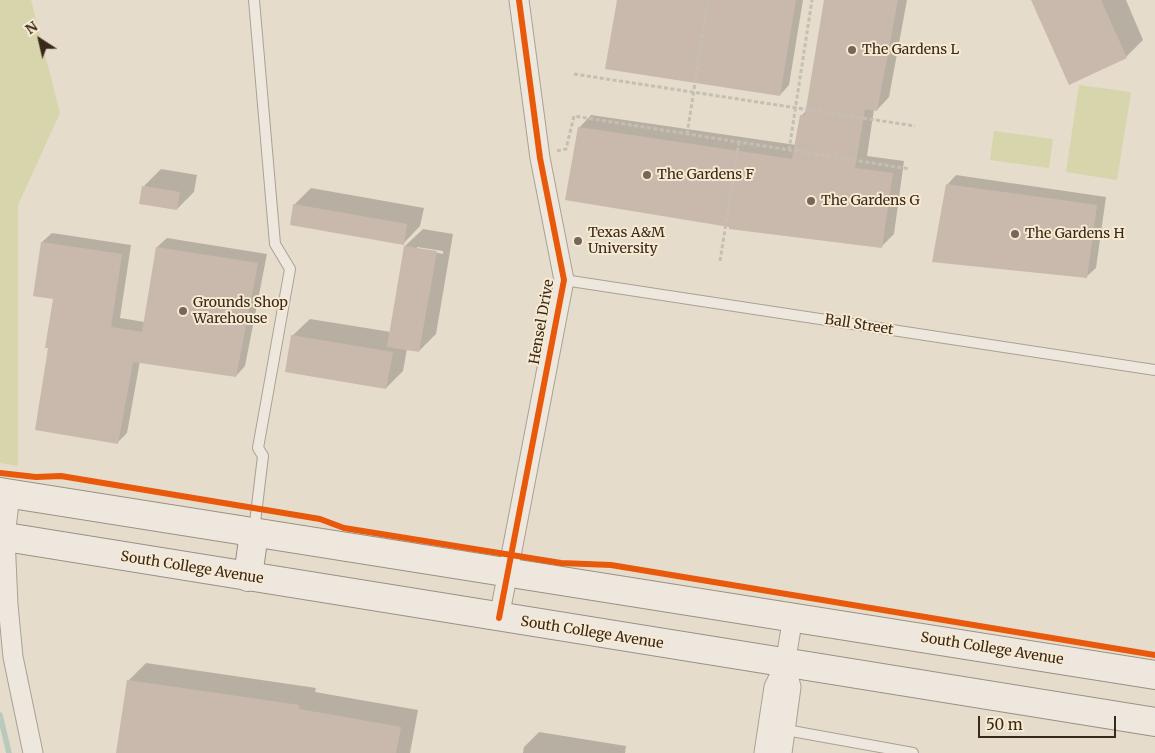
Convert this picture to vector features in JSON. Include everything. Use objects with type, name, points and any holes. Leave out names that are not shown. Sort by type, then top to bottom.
[{"type":"main road","name":"South College Avenue","points":[[5,493],[1155,675]]},
{"type":"main road","points":[[248,577],[254,532]]},
{"type":"main road","name":"South College Avenue","points":[[2,536],[498,618],[1155,722]]},
{"type":"street","name":"Hensel Drive","points":[[498,618],[564,280],[539,153],[519,0]]},
{"type":"street","points":[[5,493],[2,536],[10,631],[32,753]]},
{"type":"street","points":[[764,753],[774,688],[786,664],[793,617]]},
{"type":"street","points":[[782,753],[791,687],[786,664]]},
{"type":"lane","points":[[254,0],[275,244],[290,269],[258,448],[263,456],[254,532]]},
{"type":"lane","name":"Ball Street","points":[[564,280],[1155,370]]},
{"type":"lane","points":[[786,730],[913,753]]},
{"type":"path","points":[[687,134],[708,0]]},
{"type":"path","points":[[790,150],[812,0]]},
{"type":"path","points":[[574,74],[915,126]]},
{"type":"path","points":[[539,153],[566,149],[574,116],[910,169]]},
{"type":"path","points":[[720,261],[739,142]]},
{"type":"shaded area","points":[[0,0],[31,0],[60,113],[18,205],[18,466],[0,463]]},
{"type":"shaded area","points":[[1079,85],[1131,92],[1117,180],[1066,172]]},
{"type":"shaded area","points":[[994,131],[1053,139],[1049,168],[990,160]]},
{"type":"building","points":[[617,0],[796,0],[780,96],[605,69]]},
{"type":"building","points":[[824,0],[898,0],[877,111],[865,109],[855,168],[893,173],[882,248],[729,229],[729,227],[565,200],[578,127],[792,159],[800,115],[805,115]]},
{"type":"building","points":[[1031,0],[1101,0],[1127,58],[1069,85]]},
{"type":"building","name":"The Gardens H","points":[[946,184],[1097,205],[1087,278],[932,262]]},
{"type":"building","points":[[142,186],[180,192],[177,210],[139,204]]},
{"type":"building","points":[[293,204],[407,224],[404,245],[290,225]]},
{"type":"building","points":[[41,242],[122,254],[111,327],[142,332],[156,247],[258,263],[236,377],[133,362],[118,444],[35,430],[48,348],[45,348],[53,299],[33,296]]},
{"type":"building","points":[[404,246],[437,251],[419,352],[387,347]]},
{"type":"building","points":[[291,335],[393,352],[386,389],[285,372]]},
{"type":"building","points":[[127,680],[299,705],[299,709],[401,727],[396,753],[116,753]]},
{"type":"waterway","points":[[0,715],[9,753]]},
{"type":"cycle path","points":[[499,618],[564,280],[540,158],[519,0]]},
{"type":"cycle path","points":[[0,473],[36,477],[61,476],[320,519],[344,528],[561,563],[611,565],[1155,655]]},
{"type":"place","name":"The Gardens L","points":[[852,50]]},
{"type":"place","name":"The Gardens F","points":[[647,175]]},
{"type":"place","name":"The Gardens G","points":[[811,201]]},
{"type":"place","name":"The Gardens H","points":[[1015,234]]},
{"type":"place","name":"Texas A&M University","points":[[578,241]]},
{"type":"place","name":"Grounds Shop Warehouse","points":[[183,311]]}]
